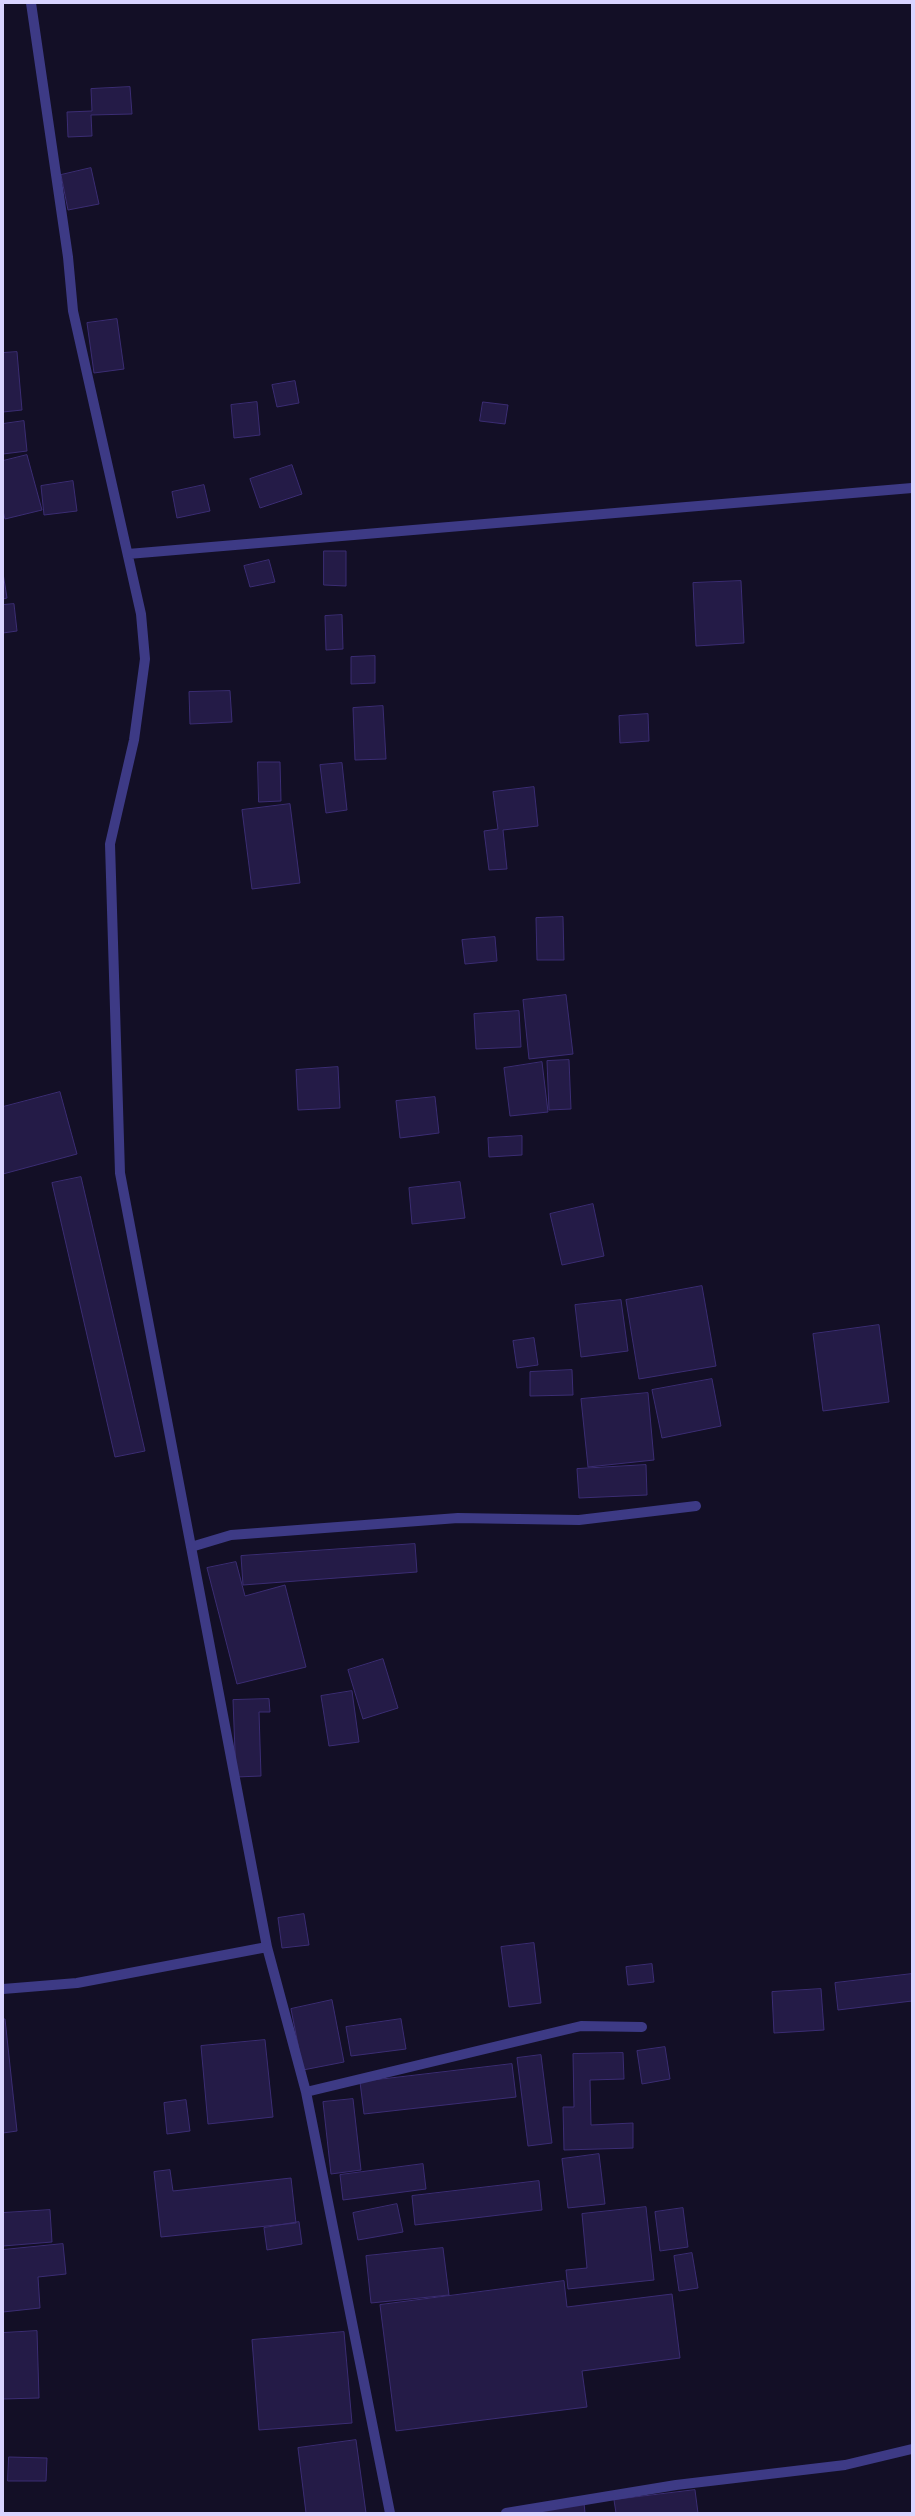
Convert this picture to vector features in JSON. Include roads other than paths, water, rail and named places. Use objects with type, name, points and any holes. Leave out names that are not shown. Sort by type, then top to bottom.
[{"type":"street","points":[[30,3],[68,257],[72,311],[141,614],[145,659],[134,740],[110,844],[120,1173],[267,1947],[306,2092],[390,2513]]},
{"type":"street","points":[[128,554],[912,488]]},
{"type":"street","points":[[191,1547],[231,1535],[458,1518],[579,1520],[696,1506]]},
{"type":"street","points":[[3,1989],[77,1983],[267,1947]]},
{"type":"street","points":[[306,2092],[581,2026],[642,2027]]},
{"type":"street","points":[[506,2513],[676,2485],[845,2465],[912,2449]]}]
